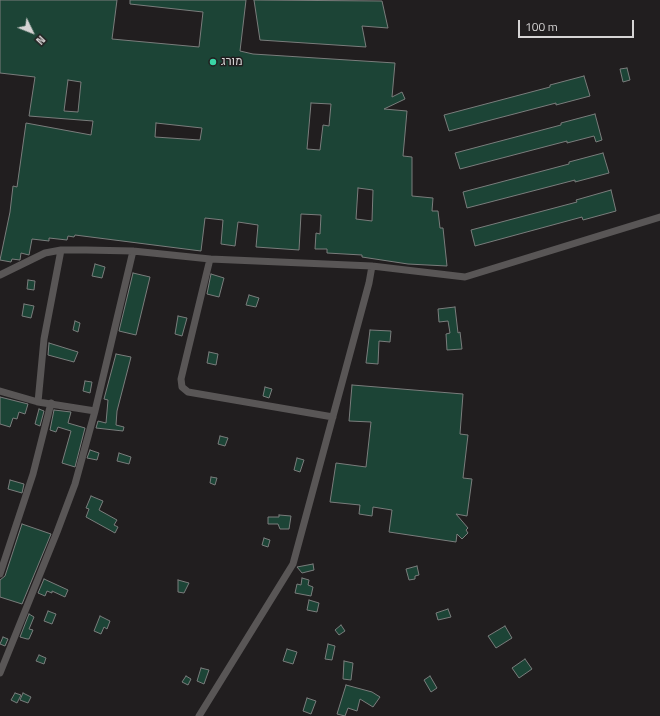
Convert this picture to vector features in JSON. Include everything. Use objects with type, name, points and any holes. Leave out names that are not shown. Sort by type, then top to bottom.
[{"type":"street","points":[[0,275],[45,253],[61,250],[133,251],[210,259],[372,266],[465,277],[660,217]]},
{"type":"street","points":[[38,402],[44,340],[61,250]]},
{"type":"street","points":[[0,673],[75,484],[95,412],[133,251]]},
{"type":"street","points":[[210,259],[181,379],[182,387],[188,392],[333,417]]},
{"type":"street","points":[[198,716],[293,564],[369,283],[372,266]]},
{"type":"street","points":[[0,391],[38,402],[51,403],[95,412]]},
{"type":"street","points":[[0,574],[33,474],[51,403]]},
{"type":"building","points":[[0,0],[117,0],[112,39],[199,47],[203,12],[130,4],[130,0],[246,0],[240,51],[253,54],[395,63],[392,97],[402,92],[405,99],[384,109],[407,111],[403,156],[412,157],[412,196],[433,198],[432,211],[438,211],[440,228],[443,228],[447,266],[408,264],[362,257],[362,255],[327,253],[327,249],[315,249],[316,233],[320,234],[321,215],[301,214],[299,250],[256,247],[258,225],[238,222],[235,246],[221,244],[223,220],[205,218],[201,251],[75,235],[74,237],[68,236],[67,240],[49,238],[49,241],[32,239],[29,255],[21,253],[20,260],[12,259],[11,262],[0,260],[10,212],[13,186],[17,187],[26,123],[91,135],[93,121],[29,116],[35,77],[0,73]],"holes":[[[68,80],[81,82],[78,112],[64,111]],[[311,103],[331,104],[329,126],[323,125],[320,150],[307,149]],[[156,123],[202,128],[200,140],[155,137]],[[358,188],[373,190],[372,221],[356,219]]]},
{"type":"building","points":[[254,0],[382,1],[388,28],[362,26],[366,47],[260,40]]},
{"type":"building","points":[[627,68],[630,80],[623,82],[620,69]]},
{"type":"building","points":[[584,76],[590,96],[556,105],[556,103],[449,131],[444,115],[550,87],[550,85]]},
{"type":"building","points":[[595,114],[602,140],[596,142],[594,136],[567,143],[567,141],[460,169],[455,153],[561,125],[561,123]]},
{"type":"building","points":[[603,153],[609,173],[575,182],[575,180],[467,208],[463,192],[569,164],[569,162]]},
{"type":"building","points":[[611,190],[616,211],[583,220],[582,217],[475,246],[471,230],[577,202],[576,200]]},
{"type":"building","points":[[95,264],[105,267],[102,278],[92,276]]},
{"type":"building","points":[[133,273],[150,277],[136,335],[119,331]]},
{"type":"building","points":[[211,274],[224,278],[219,297],[207,294]]},
{"type":"building","points":[[28,280],[35,281],[34,290],[27,289]]},
{"type":"building","points":[[249,295],[259,298],[256,307],[246,305]]},
{"type":"building","points":[[24,304],[34,306],[31,318],[22,316]]},
{"type":"building","points":[[455,307],[458,333],[460,332],[462,349],[447,350],[446,334],[450,333],[448,321],[439,322],[438,309]]},
{"type":"building","points":[[178,316],[187,318],[182,336],[175,334]]},
{"type":"building","points":[[75,321],[80,323],[78,332],[73,330]]},
{"type":"building","points":[[370,330],[391,331],[390,342],[379,341],[378,364],[366,363]]},
{"type":"building","points":[[49,343],[78,352],[74,362],[48,355]]},
{"type":"building","points":[[209,352],[218,354],[216,365],[207,363]]},
{"type":"building","points":[[116,354],[131,357],[117,411],[116,425],[124,427],[123,431],[96,428],[98,421],[106,423],[108,400],[104,399]]},
{"type":"building","points":[[85,381],[92,382],[90,393],[83,391]]},
{"type":"building","points":[[352,385],[463,394],[460,434],[468,435],[463,478],[472,479],[467,516],[456,514],[468,528],[466,530],[468,533],[462,539],[457,534],[456,542],[389,532],[392,510],[373,507],[372,516],[359,514],[360,505],[330,502],[336,463],[366,467],[371,422],[349,421]]},
{"type":"building","points":[[265,387],[272,389],[269,398],[263,396]]},
{"type":"building","points":[[0,397],[28,404],[25,414],[19,412],[17,419],[13,418],[10,427],[0,424]]},
{"type":"building","points":[[39,409],[44,411],[40,426],[35,424]]},
{"type":"building","points":[[54,410],[71,412],[68,423],[85,428],[75,467],[62,463],[71,431],[58,427],[56,432],[50,430]]},
{"type":"building","points":[[220,436],[228,438],[225,446],[218,444]]},
{"type":"building","points":[[90,450],[99,453],[97,460],[87,458]]},
{"type":"building","points":[[119,453],[131,457],[129,464],[117,461]]},
{"type":"building","points":[[297,458],[304,460],[300,472],[294,470]]},
{"type":"building","points":[[211,477],[217,478],[215,485],[210,483]]},
{"type":"building","points":[[10,480],[24,484],[22,493],[8,489]]},
{"type":"building","points":[[91,496],[103,501],[99,510],[117,520],[114,525],[118,527],[115,533],[86,517],[89,509],[86,508]]},
{"type":"building","points":[[279,515],[291,516],[289,529],[280,529],[278,524],[268,524],[268,517],[279,517]]},
{"type":"building","points":[[22,524],[51,534],[22,604],[0,597],[0,580],[5,576]]},
{"type":"building","points":[[264,538],[270,540],[268,547],[262,545]]},
{"type":"building","points":[[313,564],[314,570],[302,573],[297,567]]},
{"type":"building","points":[[417,566],[419,575],[415,576],[415,579],[409,580],[406,569]]},
{"type":"building","points":[[302,578],[309,580],[308,585],[313,587],[311,596],[295,593],[297,584],[301,585]]},
{"type":"building","points":[[44,579],[68,590],[65,597],[52,591],[52,593],[47,591],[45,596],[38,593]]},
{"type":"building","points":[[178,580],[189,583],[184,593],[178,592]]},
{"type":"building","points":[[309,600],[319,603],[317,612],[307,610]]},
{"type":"building","points":[[448,609],[451,617],[438,620],[436,613]]},
{"type":"building","points":[[48,611],[56,614],[52,624],[44,621]]},
{"type":"building","points":[[29,614],[34,617],[29,629],[33,630],[29,639],[27,639],[20,637]]},
{"type":"building","points":[[100,616],[110,621],[107,629],[104,627],[101,634],[94,631]]},
{"type":"building","points":[[341,625],[345,631],[339,635],[335,630]]},
{"type":"building","points":[[505,626],[512,638],[496,648],[488,636]]},
{"type":"building","points":[[3,637],[8,639],[5,646],[0,644]]},
{"type":"building","points":[[328,644],[335,646],[332,660],[325,659]]},
{"type":"building","points":[[287,649],[297,652],[293,664],[283,661]]},
{"type":"building","points":[[39,655],[46,658],[44,664],[36,661]]},
{"type":"building","points":[[525,659],[532,669],[519,678],[512,668]]},
{"type":"building","points":[[344,661],[353,663],[351,680],[343,679]]},
{"type":"building","points":[[201,668],[209,670],[204,684],[197,681]]},
{"type":"building","points":[[186,676],[191,679],[188,685],[182,682]]},
{"type":"building","points":[[430,676],[437,688],[431,692],[424,680]]},
{"type":"building","points":[[346,685],[372,692],[380,697],[373,707],[360,699],[357,711],[348,708],[345,716],[337,714]]},
{"type":"building","points":[[15,693],[21,695],[17,703],[11,700]]},
{"type":"building","points":[[23,693],[31,697],[28,703],[20,700]]},
{"type":"building","points":[[307,698],[316,701],[311,714],[303,711]]},
{"type":"place","name":"מורג","points":[[213,62]]}]
